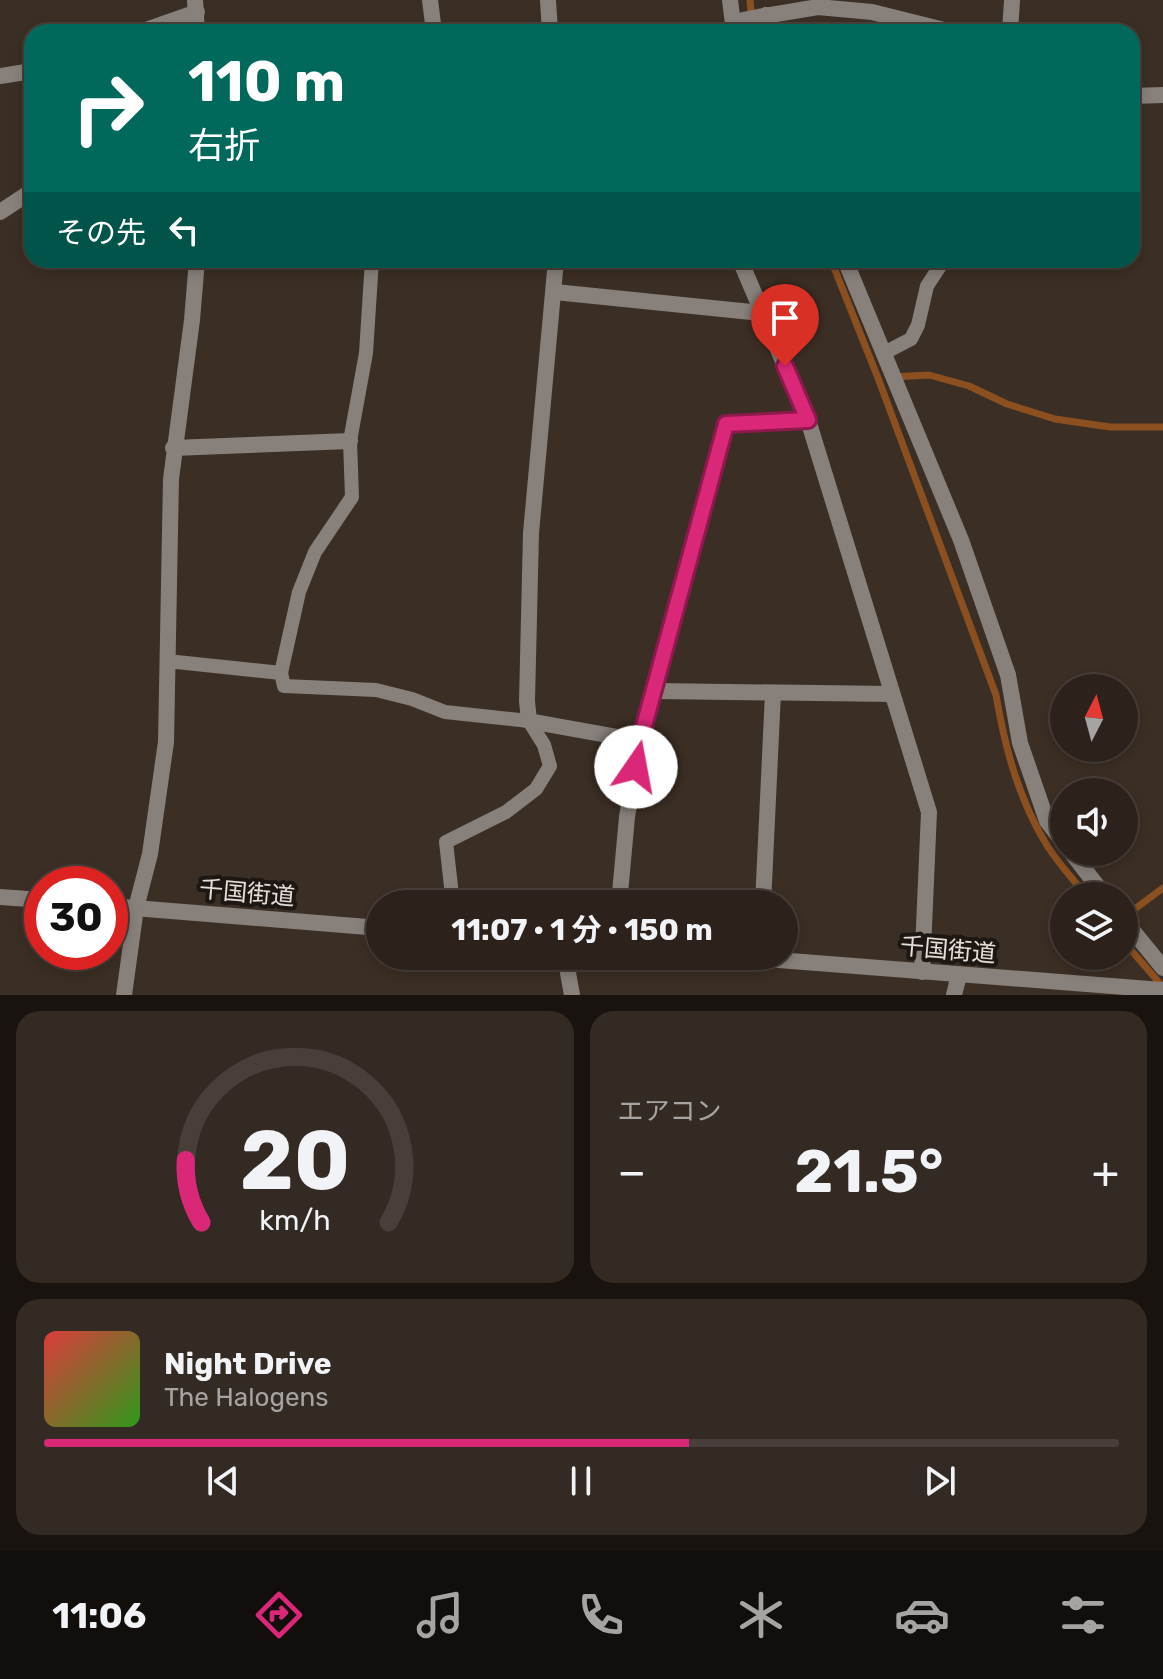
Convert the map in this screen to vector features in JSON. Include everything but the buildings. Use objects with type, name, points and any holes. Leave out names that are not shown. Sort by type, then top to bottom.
[{"type":"street","points":[[430,0],[433,24]]},
{"type":"street","points":[[548,0],[550,24]]},
{"type":"street","points":[[730,0],[751,24],[818,7],[872,12],[920,24]]},
{"type":"street","points":[[1010,24],[1012,0]]},
{"type":"street","points":[[157,24],[196,6]]},
{"type":"street","points":[[0,76],[24,72]]},
{"type":"street","points":[[1140,96],[1163,95]]},
{"type":"street","points":[[0,212],[24,196]]},
{"type":"street","points":[[124,995],[136,908],[150,854],[166,742],[173,448],[196,268]]},
{"type":"street","points":[[556,268],[531,533],[529,721],[640,741]]},
{"type":"street","points":[[743,268],[808,420],[929,812],[922,972]]},
{"type":"street","points":[[848,268],[961,540],[1008,675],[1020,743],[1050,825]]},
{"type":"street","points":[[555,292],[761,313]]},
{"type":"street","points":[[620,890],[627,817],[640,741],[726,424],[808,420]]},
{"type":"street","points":[[173,448],[350,441]]},
{"type":"street","points":[[656,691],[891,694]]},
{"type":"street","points":[[764,890],[773,693]]},
{"type":"street","points":[[1082,866],[1094,882]]},
{"type":"street","points":[[0,897],[24,899]]},
{"type":"street","name":"千国街道","points":[[128,907],[366,927]]},
{"type":"street","points":[[1138,937],[1163,968]]},
{"type":"street","name":"千国街道","points":[[798,961],[1111,992],[1160,990]]},
{"type":"street","points":[[568,970],[572,995]]},
{"type":"street","points":[[954,995],[959,975]]},
{"type":"lane","points":[[371,268],[366,353],[350,441],[352,497],[315,552],[299,592],[281,673],[284,686],[376,690],[445,712],[529,721],[544,745],[550,766],[536,789],[506,812],[446,842],[451,890]]},
{"type":"lane","points":[[884,353],[911,339],[918,325],[927,286],[939,268]]},
{"type":"lane","points":[[167,661],[281,673]]},
{"type":"waterway","points":[[750,0],[752,24]]},
{"type":"waterway","points":[[834,268],[996,695],[1021,793],[1048,847],[1075,882]]},
{"type":"waterway","points":[[892,377],[929,375],[969,386],[1007,404],[1055,419],[1110,427],[1163,427]]},
{"type":"waterway","points":[[1138,907],[1163,888]]},
{"type":"waterway","points":[[1138,958],[1163,987]]},
{"type":"route","points":[[636,767],[640,741],[726,424],[808,420],[785,366]]}]
